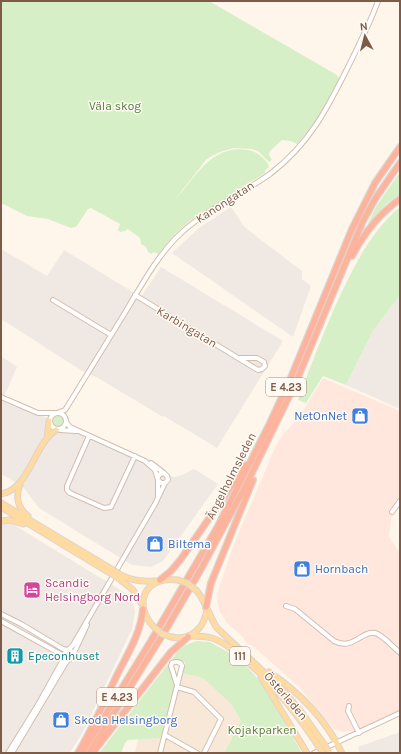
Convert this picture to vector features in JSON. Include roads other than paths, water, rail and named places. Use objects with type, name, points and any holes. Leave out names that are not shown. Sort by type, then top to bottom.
[{"type":"highway","points":[[369,194],[374,183],[400,147]]},
{"type":"highway","name":"E 4.23","points":[[369,194],[400,153]]},
{"type":"highway","name":"E 4.23","points":[[341,273],[375,199],[400,163]]},
{"type":"highway","name":"Ängelholmsleden","points":[[82,753],[196,565],[258,446],[300,356],[352,229],[369,194]]},
{"type":"highway","points":[[341,273],[368,230],[381,215],[400,199]]},
{"type":"highway","name":"Ängelholmsleden","points":[[89,753],[138,676],[232,513],[270,437],[305,360],[341,273]]},
{"type":"highway","points":[[207,608],[211,583],[270,437]]},
{"type":"highway","points":[[159,580],[171,571],[181,559],[258,446]]},
{"type":"highway","points":[[78,753],[134,641],[141,622],[142,608]]},
{"type":"highway","points":[[93,753],[173,649],[189,636]]},
{"type":"main road","points":[[46,439],[49,421]]},
{"type":"main road","points":[[1,494],[12,490],[22,479],[46,439],[57,430]]},
{"type":"main road","points":[[22,479],[17,494],[19,504],[26,514],[47,530]]},
{"type":"main road","name":"111","points":[[1,503],[47,530],[111,572]]},
{"type":"main road","name":"111","points":[[1,507],[118,576],[135,592],[146,617],[162,634],[170,637],[182,638],[189,636]]},
{"type":"main road","points":[[1,521],[7,519],[18,522],[56,540]]},
{"type":"main road","name":"111","points":[[118,576],[136,581],[178,580],[186,583],[197,591],[207,608]]},
{"type":"main road","points":[[142,608],[144,596],[147,590],[151,585],[159,580]]},
{"type":"main road","points":[[189,636],[202,625],[207,608]]},
{"type":"main road","name":"Österleden","points":[[207,608],[212,621],[217,628],[254,665]]},
{"type":"main road","name":"Österleden","points":[[189,636],[211,638],[221,642],[274,680],[290,698],[326,753]]},
{"type":"main road","points":[[254,665],[280,680],[299,696],[317,715],[338,743],[342,753]]},
{"type":"main road","points":[[254,665],[307,753]]},
{"type":"street","name":"Kanongatan","points":[[57,413],[64,410],[68,405],[135,295],[165,250],[184,230],[207,213],[268,175],[294,153],[307,138],[330,105],[378,1]]},
{"type":"street","name":"Karbingatan","points":[[135,295],[238,358],[258,370],[265,367],[264,362],[259,358],[238,358]]},
{"type":"street","points":[[53,300],[111,335]]},
{"type":"street","points":[[1,398],[41,413],[57,413],[63,415],[70,427],[151,464],[164,473],[168,478],[73,646],[65,652],[39,703],[8,753]]},
{"type":"street","name":"Kanongatan","points":[[66,421],[68,405]]},
{"type":"street","points":[[41,413],[49,421],[51,426],[57,430],[82,432]]},
{"type":"street","points":[[49,421],[52,415],[57,413]]},
{"type":"street","points":[[57,430],[64,427],[66,421]]},
{"type":"street","points":[[89,436],[67,486],[67,490],[70,493],[104,508],[111,507],[135,456]]},
{"type":"street","points":[[144,461],[155,470],[161,483],[165,483]]},
{"type":"street","points":[[158,498],[158,478],[160,474],[164,473]]},
{"type":"street","points":[[392,512],[400,501]]},
{"type":"street","points":[[12,753],[65,664],[73,655],[95,606]]},
{"type":"street","points":[[286,606],[295,609],[334,641],[340,644],[345,645],[375,633],[400,653]]},
{"type":"street","points":[[1,614],[61,648],[72,652],[73,655]]},
{"type":"street","points":[[1,621],[70,659]]},
{"type":"street","points":[[160,753],[165,735],[182,666],[180,663],[176,662],[172,663],[171,667],[177,686]]},
{"type":"street","points":[[177,686],[194,692],[220,718],[220,722],[204,753]]},
{"type":"street","points":[[349,706],[348,711],[359,733]]},
{"type":"street","points":[[314,753],[400,713]]},
{"type":"street","points":[[165,735],[197,753]]},
{"type":"street","points":[[326,753],[338,743]]},
{"type":"place","name":"NetOnNet","points":[[360,416]]},
{"type":"place","name":"Biltema","points":[[155,544]]},
{"type":"place","name":"Hornbach","points":[[302,569]]},
{"type":"place","name":"Scandic Helsingborg Nord","points":[[32,590]]},
{"type":"place","name":"Epeconhuset","points":[[15,656]]},
{"type":"place","name":"Skoda Helsingborg","points":[[61,720]]},
{"type":"park label","name":"Väla skog","points":[[115,106]]},
{"type":"park label","name":"Kojakparken","points":[[262,730]]}]
